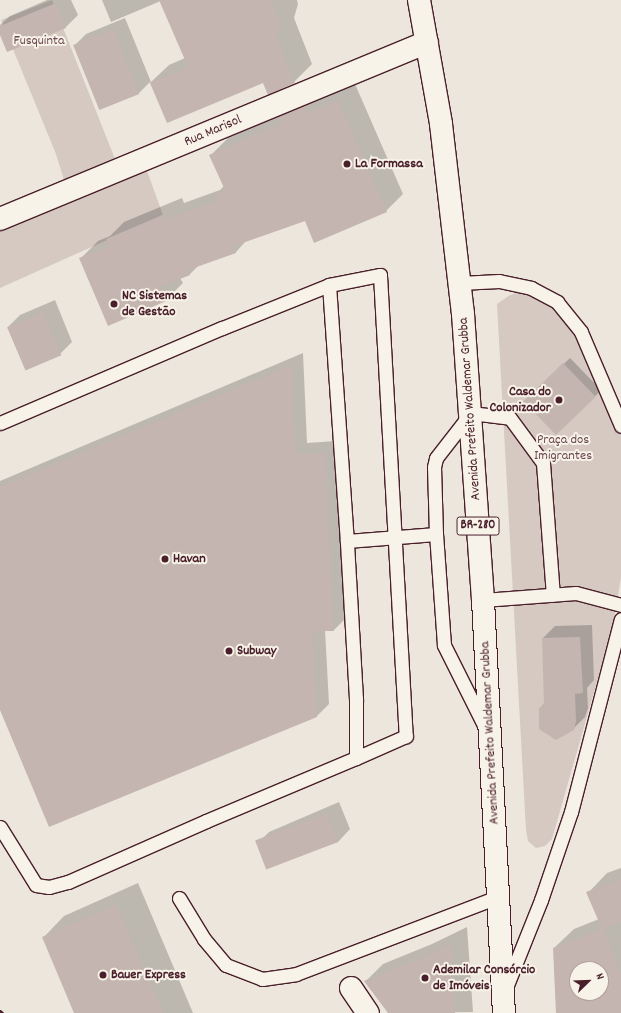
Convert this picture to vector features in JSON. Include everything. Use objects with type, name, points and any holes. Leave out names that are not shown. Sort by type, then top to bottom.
[{"type":"main road","name":"Avenida Prefeito Waldemar Grubba","points":[[419,0],[441,124],[460,283],[471,413],[483,600],[504,1003]]},
{"type":"main road","name":"Rua Marisol","points":[[0,219],[427,42]]},
{"type":"main road","points":[[351,988],[368,1013]]},
{"type":"lane","points":[[0,827],[36,885],[49,888],[87,874],[206,821],[406,736],[380,275],[329,285],[2,418]]},
{"type":"lane","points":[[460,283],[499,281],[531,288],[557,302],[581,332],[621,426]]},
{"type":"lane","points":[[329,285],[348,541],[356,698],[356,758]]},
{"type":"lane","points":[[490,737],[444,645],[436,534],[434,467],[436,458],[471,413],[510,418],[543,463],[553,595]]},
{"type":"lane","points":[[348,541],[436,534]]},
{"type":"lane","points":[[483,600],[576,594],[621,605]]},
{"type":"lane","points":[[504,1003],[571,812],[621,619]]},
{"type":"lane","points":[[179,898],[204,938],[226,965],[262,979],[296,974],[498,898]]},
{"type":"green space","name":"Fusquinta","points":[[52,0],[115,159],[64,180],[56,154],[1,20]]},
{"type":"green space","points":[[147,171],[163,215],[0,288],[0,232]]},
{"type":"green space","name":"Praça dos Imigrantes","points":[[519,292],[544,299],[559,311],[576,332],[621,436],[621,578],[612,629],[552,839],[545,846],[536,848],[528,841],[526,830],[497,304],[510,295]]},
{"type":"building","points":[[159,0],[271,0],[280,23],[276,37],[295,83],[268,95],[263,83],[167,123],[150,83],[188,67]]},
{"type":"building","points":[[56,3],[66,28],[7,52],[0,35],[0,26]]},
{"type":"building","points":[[113,29],[139,94],[99,110],[73,45]]},
{"type":"building","points":[[338,100],[387,212],[314,243],[305,221],[234,246],[236,253],[188,270],[190,275],[160,287],[166,301],[108,326],[79,258],[109,246],[106,239],[165,214],[167,219],[218,200],[216,193],[225,190],[209,155],[280,124],[277,118],[304,106],[307,113]]},
{"type":"building","points":[[43,312],[61,355],[25,371],[7,327]]},
{"type":"building","name":"Casa do Colonizador","points":[[563,363],[596,397],[556,435],[523,401]]},
{"type":"building","name":"Havan","points":[[292,365],[295,454],[325,453],[334,631],[313,631],[317,717],[49,827],[0,710],[0,487]]},
{"type":"building","points":[[580,637],[583,693],[575,694],[576,721],[574,730],[556,740],[539,729],[539,708],[544,705],[542,638]]},
{"type":"building","points":[[327,813],[338,842],[266,870],[255,841]]},
{"type":"building","points":[[621,879],[621,922],[604,929],[621,974],[621,1013],[556,1013],[553,948],[602,929],[586,892]]},
{"type":"building","name":"Bauer Express","points":[[116,904],[163,1013],[74,1013],[42,937]]},
{"type":"building","points":[[451,943],[455,1013],[388,1013],[364,981],[414,961]]},
{"type":"place","name":"La Formassa","points":[[347,164]]},
{"type":"place","name":"NC Sistemas de Gestão","points":[[114,304]]},
{"type":"place","name":"Casa do Colonizador","points":[[559,400]]},
{"type":"place","name":"Havan","points":[[165,559]]},
{"type":"place","name":"Subway","points":[[229,651]]},
{"type":"place","name":"Bauer Express","points":[[103,975]]},
{"type":"place","name":"Ademilar Consórcio de Imóveis","points":[[425,978]]}]
